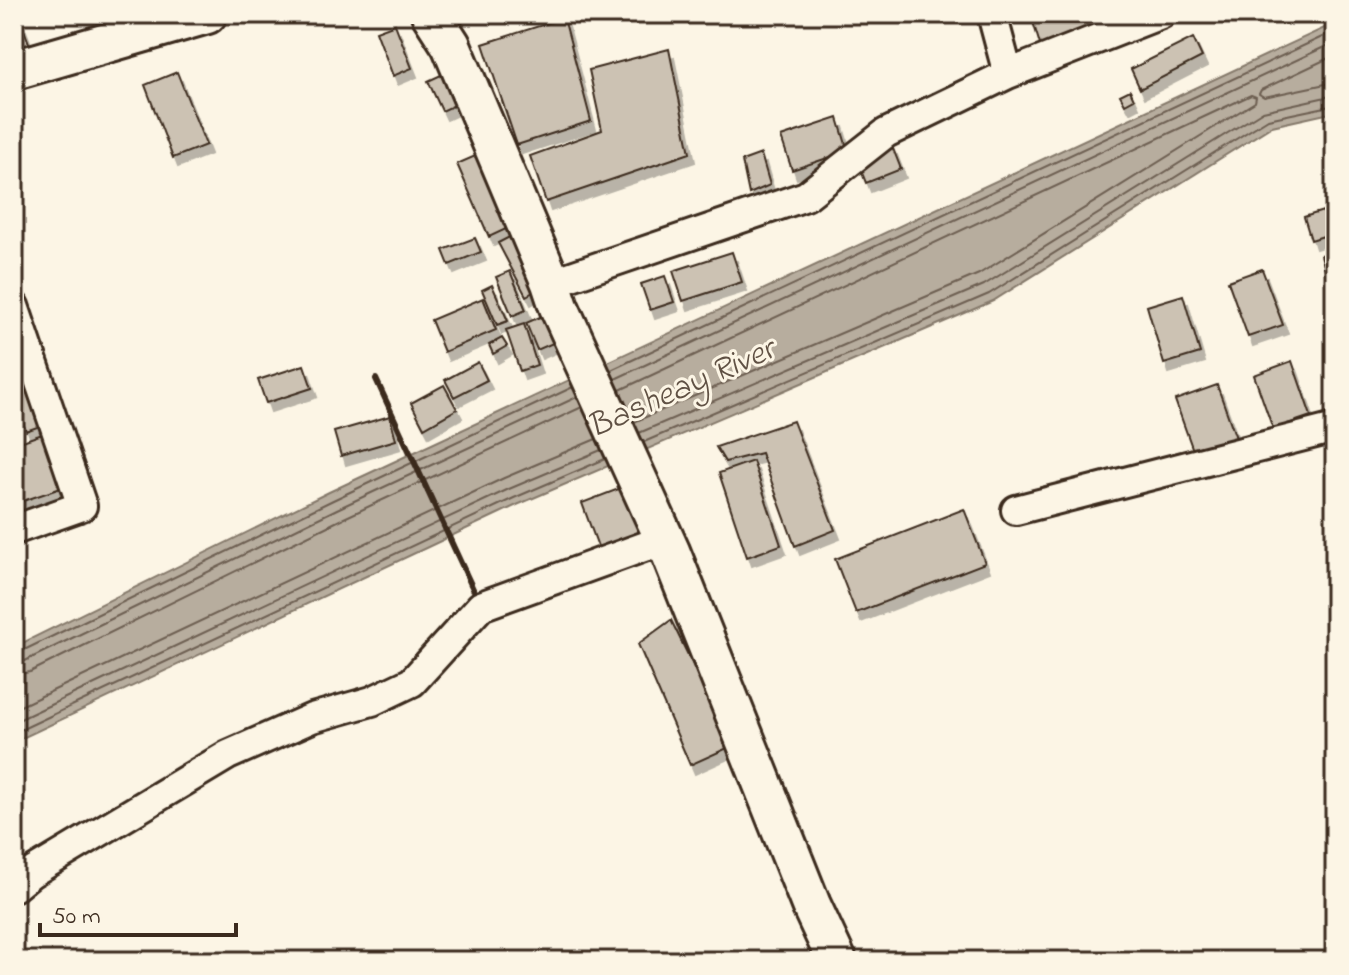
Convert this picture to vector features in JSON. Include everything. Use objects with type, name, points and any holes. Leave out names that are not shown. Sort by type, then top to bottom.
[{"type":"street","points":[[14,70],[207,14]]},
{"type":"street","points":[[431,14],[451,45],[555,295],[665,542],[811,905],[837,961]]},
{"type":"street","points":[[992,14],[1008,74]]},
{"type":"street","points":[[555,295],[806,196],[886,133],[1008,74],[1161,14]]},
{"type":"street","points":[[14,306],[82,506],[14,530]]},
{"type":"street","points":[[1016,510],[1335,428]]},
{"type":"street","points":[[14,887],[31,873],[228,755],[312,718],[372,701],[412,682],[481,606],[649,545],[665,542]]},
{"type":"water","name":"Basheay River","points":[[1335,23],[1335,112],[1272,126],[993,301],[517,505],[14,742],[14,647],[329,492]]},
{"type":"building","points":[[1057,14],[1144,14],[1046,64],[1033,22]]},
{"type":"building","points":[[564,18],[591,121],[517,145],[483,44]]},
{"type":"building","points":[[21,22],[32,51],[14,58],[14,25]]},
{"type":"building","points":[[395,24],[412,68],[393,76],[376,31]]},
{"type":"building","points":[[1193,38],[1202,57],[1140,89],[1131,69]]},
{"type":"building","points":[[669,49],[690,153],[546,202],[530,156],[602,130],[589,70]]},
{"type":"building","points":[[454,69],[468,99],[442,111],[428,81]]},
{"type":"building","points":[[177,72],[206,145],[173,158],[145,85]]},
{"type":"building","points":[[1130,90],[1134,99],[1125,104],[1120,95]]},
{"type":"building","points":[[838,118],[848,151],[792,170],[781,137]]},
{"type":"building","points":[[892,146],[901,169],[866,183],[857,160]]},
{"type":"building","points":[[489,150],[521,222],[489,237],[457,164]]},
{"type":"building","points":[[761,154],[770,185],[749,194],[742,161]]},
{"type":"building","points":[[1323,211],[1330,234],[1311,240],[1304,217]]},
{"type":"building","points":[[517,233],[544,286],[526,296],[498,243]]},
{"type":"building","points":[[475,238],[481,252],[449,265],[443,250]]},
{"type":"building","points":[[1335,251],[1335,275],[1327,277],[1321,255]]},
{"type":"building","points":[[732,252],[742,282],[683,301],[673,271]]},
{"type":"building","points":[[1262,269],[1283,325],[1248,337],[1228,281]]},
{"type":"building","points":[[510,271],[526,310],[512,316],[496,277]]},
{"type":"building","points":[[665,276],[674,302],[650,310],[641,284]]},
{"type":"building","points":[[492,285],[508,321],[497,325],[482,290]]},
{"type":"building","points":[[1183,295],[1200,353],[1164,364],[1147,306]]},
{"type":"building","points":[[483,298],[496,330],[444,352],[431,320]]},
{"type":"building","points":[[549,313],[560,340],[537,350],[526,323]]},
{"type":"building","points":[[524,324],[537,365],[520,371],[506,330]]},
{"type":"building","points":[[502,338],[507,346],[493,354],[489,345]]},
{"type":"building","points":[[19,348],[46,424],[26,431],[14,397],[14,350]]},
{"type":"building","points":[[1292,361],[1311,416],[1273,429],[1254,375]]},
{"type":"building","points":[[478,362],[487,380],[454,397],[445,380]]},
{"type":"building","points":[[304,365],[312,388],[266,403],[258,380]]},
{"type":"building","points":[[444,385],[457,409],[424,428],[411,403]]},
{"type":"building","points":[[1217,385],[1236,438],[1194,453],[1175,400]]},
{"type":"building","points":[[390,416],[396,440],[341,456],[334,432]]},
{"type":"building","points":[[793,421],[835,530],[795,546],[761,453],[725,462],[716,447]]},
{"type":"building","points":[[48,432],[67,486],[14,504],[14,444]]},
{"type":"building","points":[[1335,442],[1335,463],[1328,445]]},
{"type":"building","points":[[753,461],[781,545],[747,557],[719,473]]},
{"type":"building","points":[[629,485],[648,534],[600,552],[582,503]]},
{"type":"building","points":[[964,509],[985,563],[856,613],[835,559]]},
{"type":"building","points":[[671,620],[732,746],[690,765],[638,644]]},
{"type":"railway","points":[[376,379],[473,589]]}]
